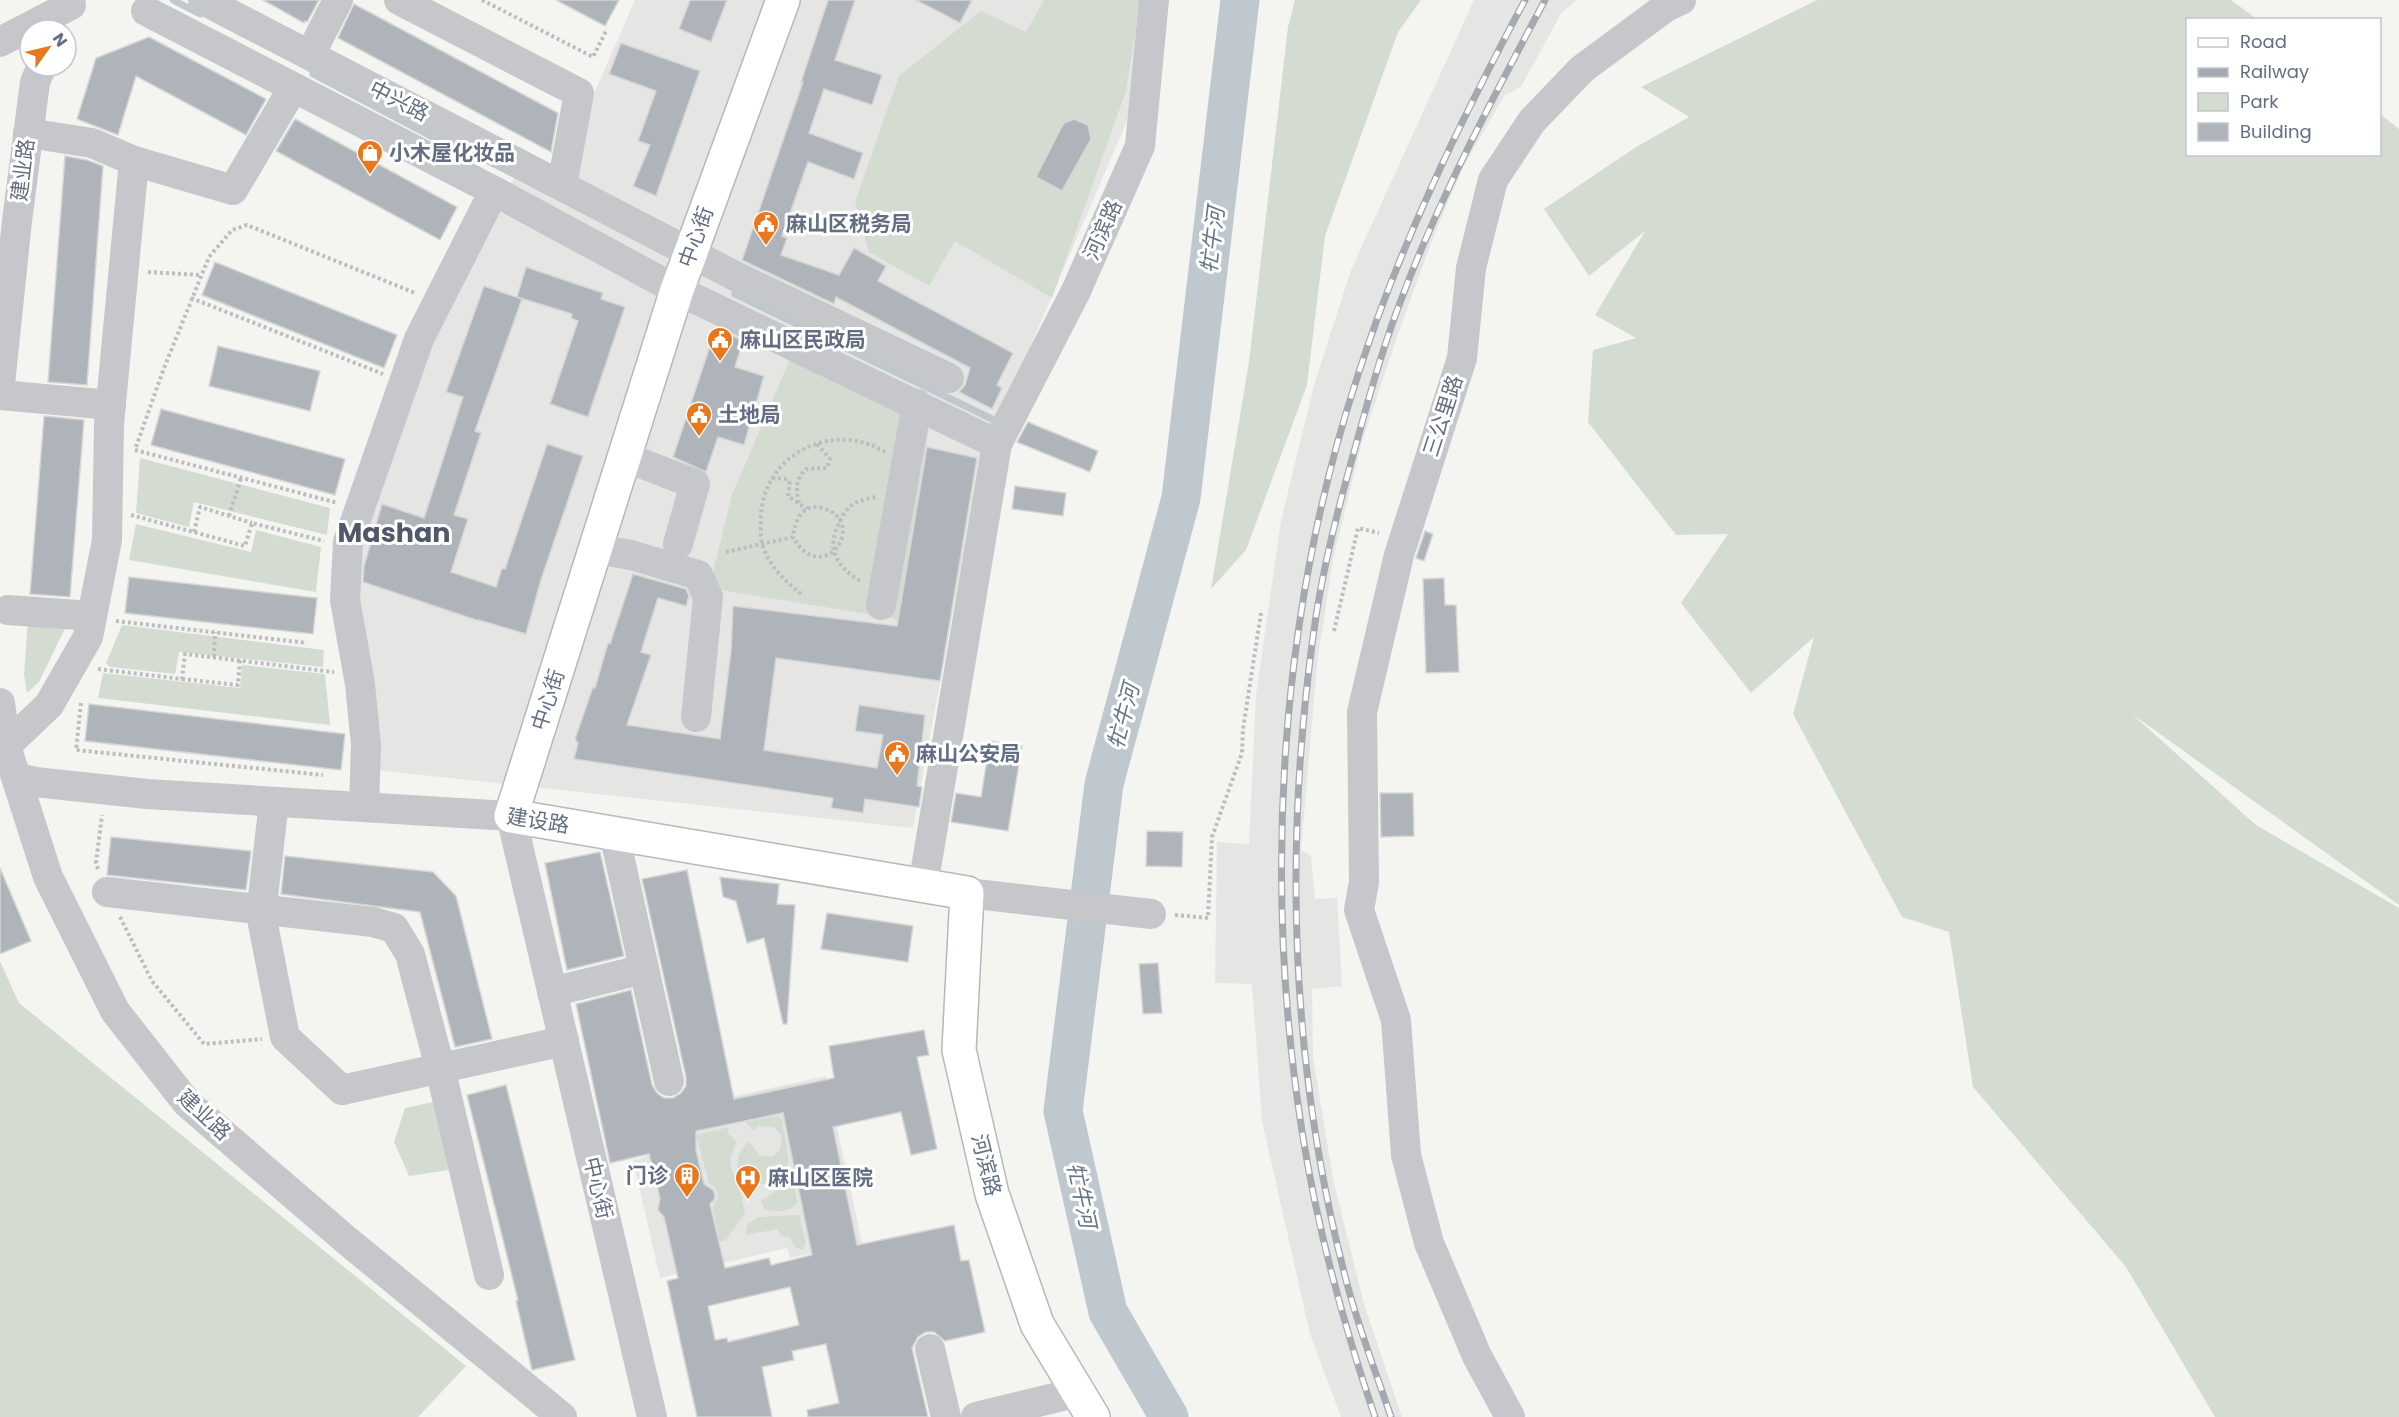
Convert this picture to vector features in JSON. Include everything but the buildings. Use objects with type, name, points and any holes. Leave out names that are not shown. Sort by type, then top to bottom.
[{"type":"main road","name":"中心街","points":[[511,816],[677,290],[783,0]]},
{"type":"main road","name":"建设路","points":[[511,816],[967,893]]},
{"type":"main road","name":"河滨路","points":[[967,893],[959,1050],[992,1194],[1037,1324],[1086,1405]]},
{"type":"street","name":"中兴路","points":[[203,0],[737,277],[949,378]]},
{"type":"street","points":[[310,55],[338,0]]},
{"type":"street","points":[[399,0],[579,93],[562,185]]},
{"type":"street","name":"河滨路","points":[[923,886],[997,444],[1076,291],[1140,146],[1154,0]]},
{"type":"street","points":[[1628,35],[1644,0]]},
{"type":"street","name":"三公里路","points":[[1510,1417],[1477,1356],[1430,1243],[1406,1155],[1396,1020],[1359,910],[1364,882],[1362,712],[1399,555],[1462,358],[1471,268],[1492,180],[1532,121],[1582,69],[1666,7],[1681,0]]},
{"type":"street","points":[[146,11],[494,191],[677,290],[997,444]]},
{"type":"street","points":[[0,42],[68,12]]},
{"type":"street","name":"建业路","points":[[0,384],[28,133],[37,78]]},
{"type":"street","points":[[28,133],[92,142],[134,161],[232,190],[293,88]]},
{"type":"street","points":[[109,619],[107,540],[111,405],[134,161]]},
{"type":"street","points":[[364,807],[366,745],[358,675],[345,600],[348,547],[359,508],[419,339],[494,191]]},
{"type":"street","points":[[0,395],[111,405]]},
{"type":"street","points":[[883,596],[917,404]]},
{"type":"street","points":[[625,457],[695,484],[678,544]]},
{"type":"street","points":[[596,549],[631,555],[698,575],[708,597],[696,717]]},
{"type":"street","points":[[8,610],[109,619]]},
{"type":"street","points":[[6,746],[49,705],[88,637],[109,619]]},
{"type":"street","name":"建业路","points":[[0,703],[6,746],[26,779],[48,877],[115,1011],[187,1103],[345,1239],[562,1417]]},
{"type":"street","name":"建设路","points":[[26,779],[104,790],[511,816]]},
{"type":"street","points":[[274,801],[262,909],[285,1037],[342,1090],[564,1041]]},
{"type":"street","name":"中心街","points":[[511,816],[652,1417]]},
{"type":"street","points":[[614,833],[669,1081]]},
{"type":"street","points":[[107,892],[373,922],[394,928],[410,954],[440,1068],[489,1275]]},
{"type":"street","points":[[967,893],[1151,914]]},
{"type":"street","points":[[552,992],[644,969]]},
{"type":"street","points":[[930,1349],[946,1417]]},
{"type":"street","points":[[976,1417],[1086,1405]]},
{"type":"path","points":[[482,0],[593,57],[607,29]]},
{"type":"path","points":[[132,459],[201,275],[209,257],[232,230],[247,225],[438,302]]},
{"type":"path","points":[[158,272],[201,275]]},
{"type":"path","points":[[191,298],[403,382]]},
{"type":"path","points":[[801,594],[777,574],[762,544],[762,504],[771,478],[792,454],[817,444],[850,440],[879,448],[906,465]]},
{"type":"path","points":[[799,503],[796,490],[798,477],[806,469],[826,468],[830,459],[817,444]]},
{"type":"path","points":[[135,450],[359,508]]},
{"type":"path","points":[[229,516],[241,478]]},
{"type":"path","points":[[771,478],[787,479],[790,484],[788,496],[807,509]]},
{"type":"path","points":[[883,596],[845,572],[833,552],[834,532],[842,516],[854,503],[878,496],[900,499]]},
{"type":"path","points":[[127,526],[130,504]]},
{"type":"path","points":[[194,532],[200,507],[252,523],[348,547]]},
{"type":"path","points":[[818,507],[828,510],[837,516],[844,527],[843,539],[833,552],[821,557],[811,555],[802,549],[793,537],[800,513],[807,509],[818,507]]},
{"type":"path","points":[[130,515],[246,546],[252,523]]},
{"type":"path","points":[[1334,631],[1358,528]]},
{"type":"path","points":[[726,552],[793,537]]},
{"type":"path","points":[[1151,914],[1208,918],[1212,837],[1242,753],[1243,729],[1261,613]]},
{"type":"path","points":[[109,619],[307,643]]},
{"type":"path","points":[[214,657],[215,632]]},
{"type":"path","points":[[182,679],[185,654],[358,675]]},
{"type":"path","points":[[94,674],[102,658]]},
{"type":"path","points":[[97,669],[238,685],[240,660]]},
{"type":"path","points":[[83,691],[76,750],[323,775]]},
{"type":"path","points":[[104,790],[96,863],[107,892],[152,981],[204,1044],[285,1037]]},
{"type":"shaded area","points":[[635,0],[1140,0],[1130,114],[1018,375],[983,450],[913,828],[375,770],[355,609],[358,547],[426,346],[527,152],[561,169]]},
{"type":"shaded area","points":[[1474,0],[1578,0],[1562,12],[1521,87],[1504,96],[1463,167],[1431,243],[1361,445],[1333,560],[1317,664],[1301,850],[1311,856],[1315,899],[1337,898],[1342,986],[1312,989],[1313,1056],[1333,1179],[1364,1304],[1402,1417],[1341,1417],[1310,1334],[1262,1121],[1252,984],[1215,983],[1217,842],[1249,844],[1256,695],[1281,521],[1314,385],[1351,270]]},
{"type":"shaded area","name":"麻山区医院","points":[[826,1076],[862,1243],[790,1258],[787,1248],[660,1278],[633,1160],[646,1157],[642,1139],[649,1115]]},
{"type":"green space","points":[[1044,0],[1140,0],[1126,91],[1052,298],[955,241],[929,286],[869,252],[855,202],[899,76],[981,11],[1026,32]]},
{"type":"green space","points":[[1295,0],[1421,0],[1398,32],[1325,236],[1307,385],[1246,550],[1211,589],[1249,362],[1288,27]]},
{"type":"green space","points":[[1817,0],[2231,0],[2256,18],[2186,18],[2186,156],[2381,156],[2381,115],[2399,129],[2399,905],[2132,714],[2256,825],[2399,908],[2399,1417],[2215,1417],[2126,1267],[1973,1087],[1949,932],[1902,917],[1793,714],[1814,637],[1751,693],[1681,603],[1728,534],[1676,535],[1588,422],[1593,350],[1636,338],[1595,315],[1645,231],[1589,276],[1544,209],[1636,147],[1689,117],[1641,87]]},
{"type":"green space","points":[[791,357],[929,428],[898,619],[709,588],[732,495]]},
{"type":"green space","points":[[140,458],[330,508],[327,535],[194,502],[189,527],[136,513]]},
{"type":"green space","points":[[136,524],[251,552],[256,530],[321,547],[316,592],[129,560]]},
{"type":"green space","points":[[28,620],[67,624],[39,682],[27,693],[24,675]]},
{"type":"green space","points":[[122,625],[324,650],[323,667],[179,652],[175,674],[110,667],[106,663]]},
{"type":"green space","points":[[242,665],[325,674],[330,725],[98,698],[103,673],[240,688]]},
{"type":"green space","points":[[0,961],[19,1003],[466,1366],[418,1417],[0,1417]]},
{"type":"green space","points":[[433,1102],[455,1169],[409,1176],[394,1142],[405,1108]]},
{"type":"green space","points":[[775,1116],[782,1120],[789,1161],[786,1169],[776,1179],[756,1184],[741,1177],[738,1158],[742,1149],[749,1141],[760,1156],[773,1156],[780,1150],[782,1136],[774,1127],[759,1126],[753,1131],[746,1122]]},
{"type":"green space","points":[[729,1127],[728,1133],[737,1142],[730,1161],[732,1170],[743,1187],[740,1190],[745,1213],[726,1240],[719,1242],[713,1207],[718,1197],[716,1189],[709,1183],[696,1135]]},
{"type":"green space","points":[[792,1180],[798,1202],[783,1211],[765,1209],[761,1201]]},
{"type":"green space","points":[[799,1215],[806,1242],[803,1250],[796,1248],[789,1237],[780,1235],[778,1229],[745,1235],[748,1224],[758,1217]]},
{"type":"waterway","points":[[173,0],[200,14]]},
{"type":"waterway","name":"牤牛河","points":[[1169,1417],[1108,1312],[1063,1111],[1104,784],[1181,498],[1240,0]]},
{"type":"waterway","points":[[313,74],[478,161]]},
{"type":"waterway","points":[[735,294],[992,419]]},
{"type":"railway","points":[[1375,1417],[1352,1346],[1323,1239],[1302,1131],[1290,1037],[1283,942],[1282,847],[1286,751],[1295,655],[1310,561],[1331,469],[1357,378],[1374,329],[1432,185],[1525,0]]},
{"type":"railway","points":[[1391,1417],[1345,1276],[1327,1197],[1313,1118],[1303,1038],[1296,878],[1298,797],[1304,717],[1313,637],[1326,560],[1338,509],[1389,333],[1416,261],[1450,185],[1545,0]]},
{"type":"place","name":"小木屋化妆品","points":[[370,176]]},
{"type":"place","name":"麻山区税务局","points":[[766,247]]},
{"type":"place","name":"麻山区民政局","points":[[720,363]]},
{"type":"place","name":"土地局","points":[[699,438]]},
{"type":"place","name":"麻山公安局","points":[[897,777]]},
{"type":"place","name":"门诊","points":[[687,1199]]},
{"type":"place","name":"麻山区医院","points":[[748,1201]]},
{"type":"district","name":"Mashan","points":[[394,533]]}]
